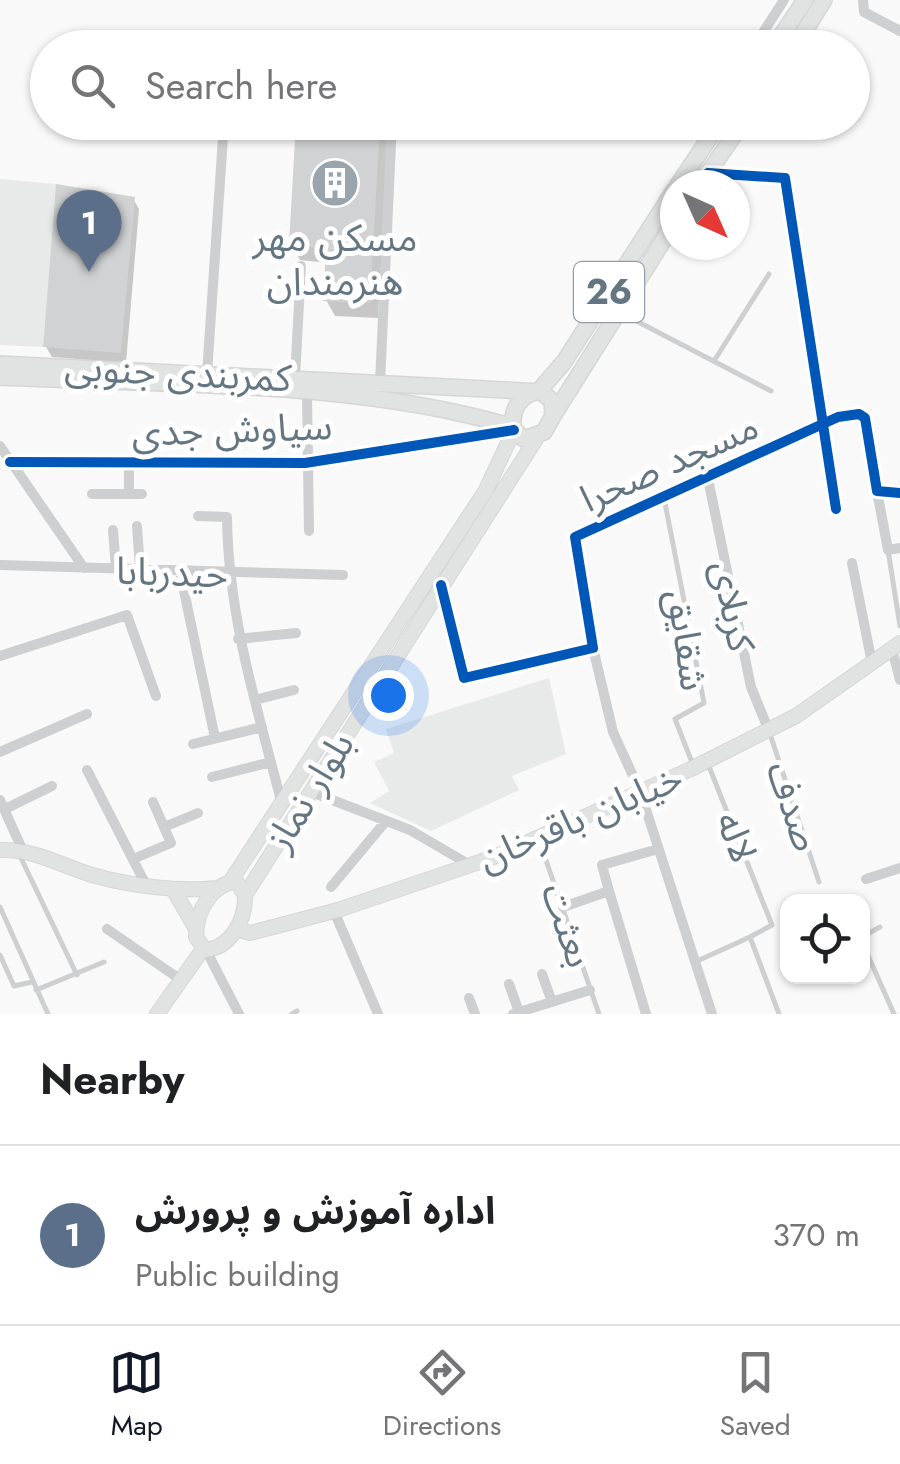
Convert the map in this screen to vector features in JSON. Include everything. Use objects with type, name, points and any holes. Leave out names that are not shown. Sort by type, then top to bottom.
[{"type":"main road","points":[[785,30],[805,0]]},
{"type":"main road","points":[[805,30],[824,0]]},
{"type":"main road","name":"26","points":[[688,170],[708,140]]},
{"type":"main road","points":[[710,170],[730,140]]},
{"type":"main road","name":"26","points":[[514,429],[516,406],[536,392],[564,362],[660,212]]},
{"type":"main road","name":"26","points":[[538,436],[660,246]]},
{"type":"main road","points":[[564,362],[567,373],[580,373]]},
{"type":"main road","name":"کمربندی جنوبی","points":[[0,364],[462,412],[514,429]]},
{"type":"main road","name":"کمربندی جنوبی","points":[[0,377],[208,374],[536,392]]},
{"type":"main road","points":[[462,412],[473,403],[474,396],[464,387]]},
{"type":"main road","points":[[536,392],[552,401],[553,416]]},
{"type":"main road","points":[[514,429],[524,439],[538,436]]},
{"type":"main road","name":"بلوار نماز","points":[[224,885],[283,805],[486,490],[514,429]]},
{"type":"main road","name":"بلوار نماز","points":[[246,895],[308,791],[538,436]]},
{"type":"main road","points":[[498,465],[510,461],[516,470]]},
{"type":"main road","name":"خیابان باقرخان","points":[[236,930],[250,934],[334,911],[470,865],[538,837],[769,731],[896,646]]},
{"type":"main road","points":[[0,850],[20,850],[88,874],[173,889],[241,884],[246,895]]},
{"type":"main road","points":[[250,854],[256,864],[266,860]]},
{"type":"main road","name":"26","points":[[196,929],[201,911],[224,885]]},
{"type":"main road","points":[[173,889],[189,910],[204,949]]},
{"type":"main road","name":"26","points":[[236,930],[246,895]]},
{"type":"main road","points":[[162,1010],[204,949],[224,944],[236,930]]},
{"type":"street","points":[[765,30],[784,0]]},
{"type":"street","points":[[863,0],[864,12],[900,31]]},
{"type":"street","points":[[208,374],[222,140]]},
{"type":"street","points":[[380,382],[391,140]]},
{"type":"street","points":[[750,178],[785,178],[836,510]]},
{"type":"street","points":[[295,378],[301,266]]},
{"type":"street","points":[[306,394],[304,464],[309,531]]},
{"type":"street","points":[[823,424],[850,414],[865,418],[877,491],[894,549]]},
{"type":"street","name":"مسجد صحرا","points":[[593,648],[575,537],[823,424]]},
{"type":"street","name":"سیاوش جدی","points":[[10,462],[304,464],[514,429]]},
{"type":"street","points":[[0,446],[84,568]]},
{"type":"street","points":[[129,463],[129,494]]},
{"type":"street","name":"کربلای","points":[[708,478],[751,687],[769,731]]},
{"type":"street","points":[[877,491],[900,493]]},
{"type":"street","points":[[92,494],[142,494]]},
{"type":"street","points":[[198,516],[227,517],[228,574],[238,639],[283,805]]},
{"type":"street","points":[[138,526],[140,569]]},
{"type":"street","points":[[113,530],[116,569]]},
{"type":"street","points":[[852,563],[872,663]]},
{"type":"street","name":"حیدربابا","points":[[0,565],[343,575]]},
{"type":"street","points":[[180,572],[216,738]]},
{"type":"street","points":[[441,586],[464,678],[593,648],[613,732],[640,792],[712,1014]]},
{"type":"street","points":[[0,656],[127,615],[156,696]]},
{"type":"street","points":[[238,639],[296,634]]},
{"type":"street","points":[[896,646],[900,680]]},
{"type":"street","points":[[255,700],[294,690]]},
{"type":"street","points":[[0,752],[87,714]]},
{"type":"street","points":[[193,744],[262,726]]},
{"type":"street","points":[[212,777],[271,762]]},
{"type":"street","points":[[87,770],[146,884]]},
{"type":"street","points":[[20,850],[2,805],[52,786]]},
{"type":"street","points":[[308,791],[386,821],[470,865]]},
{"type":"street","points":[[133,859],[171,843],[153,802]]},
{"type":"street","points":[[164,827],[198,813]]},
{"type":"street","points":[[331,886],[386,821]]},
{"type":"street","points":[[646,1014],[602,865],[658,850]]},
{"type":"street","points":[[866,880],[900,868]]},
{"type":"street","points":[[562,908],[609,892]]},
{"type":"street","points":[[334,911],[378,1014]]},
{"type":"street","points":[[106,928],[181,980]]},
{"type":"street","points":[[204,949],[239,1014]]},
{"type":"street","points":[[542,974],[552,1002]]},
{"type":"street","points":[[509,984],[516,1013],[590,990]]},
{"type":"street","points":[[469,998],[476,1014]]},
{"type":"lane","points":[[714,361],[769,274]]},
{"type":"lane","points":[[619,312],[771,391]]},
{"type":"lane","name":"شقایق","points":[[664,498],[704,703],[675,719],[701,764]]},
{"type":"lane","points":[[894,549],[900,626]]},
{"type":"lane","name":"صدف","points":[[769,731],[819,882]]},
{"type":"lane","name":"لاله","points":[[701,764],[772,926],[750,937]]},
{"type":"lane","name":"بعثت","points":[[538,837],[599,1014]]},
{"type":"lane","points":[[20,850],[77,975]]},
{"type":"lane","points":[[0,907],[48,1014]]},
{"type":"lane","points":[[870,934],[880,927]]},
{"type":"lane","points":[[695,962],[750,937],[779,1014]]},
{"type":"lane","points":[[0,955],[14,986],[33,982]]},
{"type":"lane","points":[[870,958],[894,1014]]},
{"type":"lane","points":[[36,990],[104,962]]},
{"type":"shaded area","points":[[0,179],[56,184],[43,347],[0,345]]},
{"type":"shaded area","points":[[549,678],[566,754],[512,776],[519,790],[431,831],[370,803],[389,791],[374,762],[394,753],[386,729]]},
{"type":"building","name":"مسکن مهر هنرمندان","points":[[295,140],[379,140],[370,303],[323,301],[326,249],[289,244]]},
{"type":"building","points":[[56,184],[135,197],[121,353],[43,347]]},
{"type":"cycle path","points":[[750,176],[785,178],[836,509]]},
{"type":"cycle path","points":[[441,585],[464,678],[593,648],[575,537],[838,417],[859,414],[865,418],[877,491],[900,493]]},
{"type":"cycle path","points":[[10,462],[305,463],[514,430]]},
{"type":"place","name":"مسکن مهر هنرمندان","points":[[335,183]]},
{"type":"place","name":"اداره آموزش و پرورش","points":[[89,272]]}]
